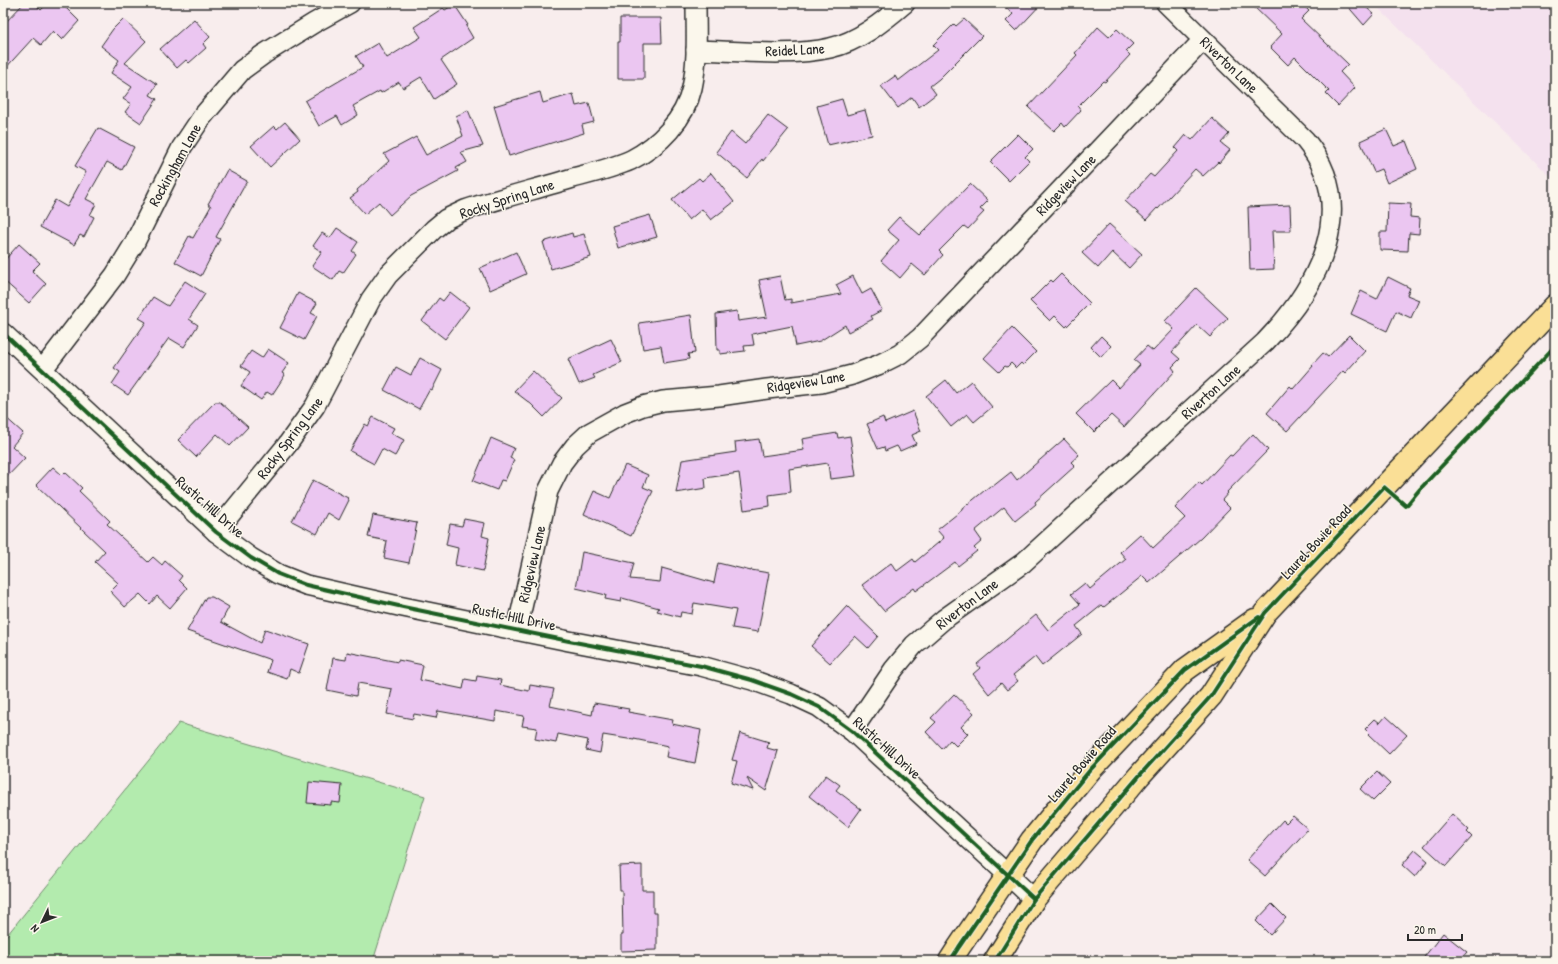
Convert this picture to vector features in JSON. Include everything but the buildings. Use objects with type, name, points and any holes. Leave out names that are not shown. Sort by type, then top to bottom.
[{"type":"main road","name":"Laurel Bowie Road","points":[[995,961],[1034,899],[1139,776],[1211,696],[1265,613],[1555,306]]},
{"type":"main road","name":"Laurel Bowie Road","points":[[950,961],[1032,840],[1090,770],[1184,670],[1265,613]]},
{"type":"street","name":"Rockingham Lane","points":[[43,369],[115,275],[134,244],[182,147],[202,117],[242,70],[264,54],[350,3]]},
{"type":"street","name":"Rocky Spring Lane","points":[[216,532],[287,445],[316,406],[372,299],[388,275],[409,252],[434,229],[446,219],[465,210],[630,160],[660,139],[681,114],[692,88],[696,50],[696,3]]},
{"type":"street","name":"Reidel Lane","points":[[696,50],[795,53],[831,48],[856,39],[886,19],[905,3]]},
{"type":"street","name":"Riverton Lane","points":[[852,731],[894,669],[914,645],[944,619],[1023,563],[1260,347],[1275,331],[1314,278],[1328,239],[1331,220],[1330,192],[1326,176],[1314,150],[1166,3]]},
{"type":"street","name":"Ridgeview Lane","points":[[517,630],[548,491],[562,463],[575,446],[589,433],[625,413],[643,406],[663,401],[719,396],[821,383],[852,375],[878,365],[900,354],[920,338],[1203,40]]},
{"type":"street","name":"Rustic Hill Drive","points":[[3,333],[216,532],[251,558],[278,574],[306,584],[403,607],[702,666],[752,680],[791,694],[818,707],[852,731],[1034,899]]},
{"type":"shaded area","points":[[1373,3],[1555,3],[1555,181]]},
{"type":"green space","points":[[179,723],[425,796],[373,961],[3,961],[3,940]]},
{"type":"cycle path","points":[[3,333],[216,532],[251,558],[278,574],[306,585],[403,607],[701,666],[752,680],[791,694],[819,707],[852,731],[1034,899]]},
{"type":"cycle path","points":[[995,961],[1034,899],[1139,776],[1211,696],[1265,613],[1384,487],[1406,506],[1420,489],[1555,346]]},
{"type":"cycle path","points":[[950,961],[1032,840],[1090,770],[1185,670],[1259,617]]}]
